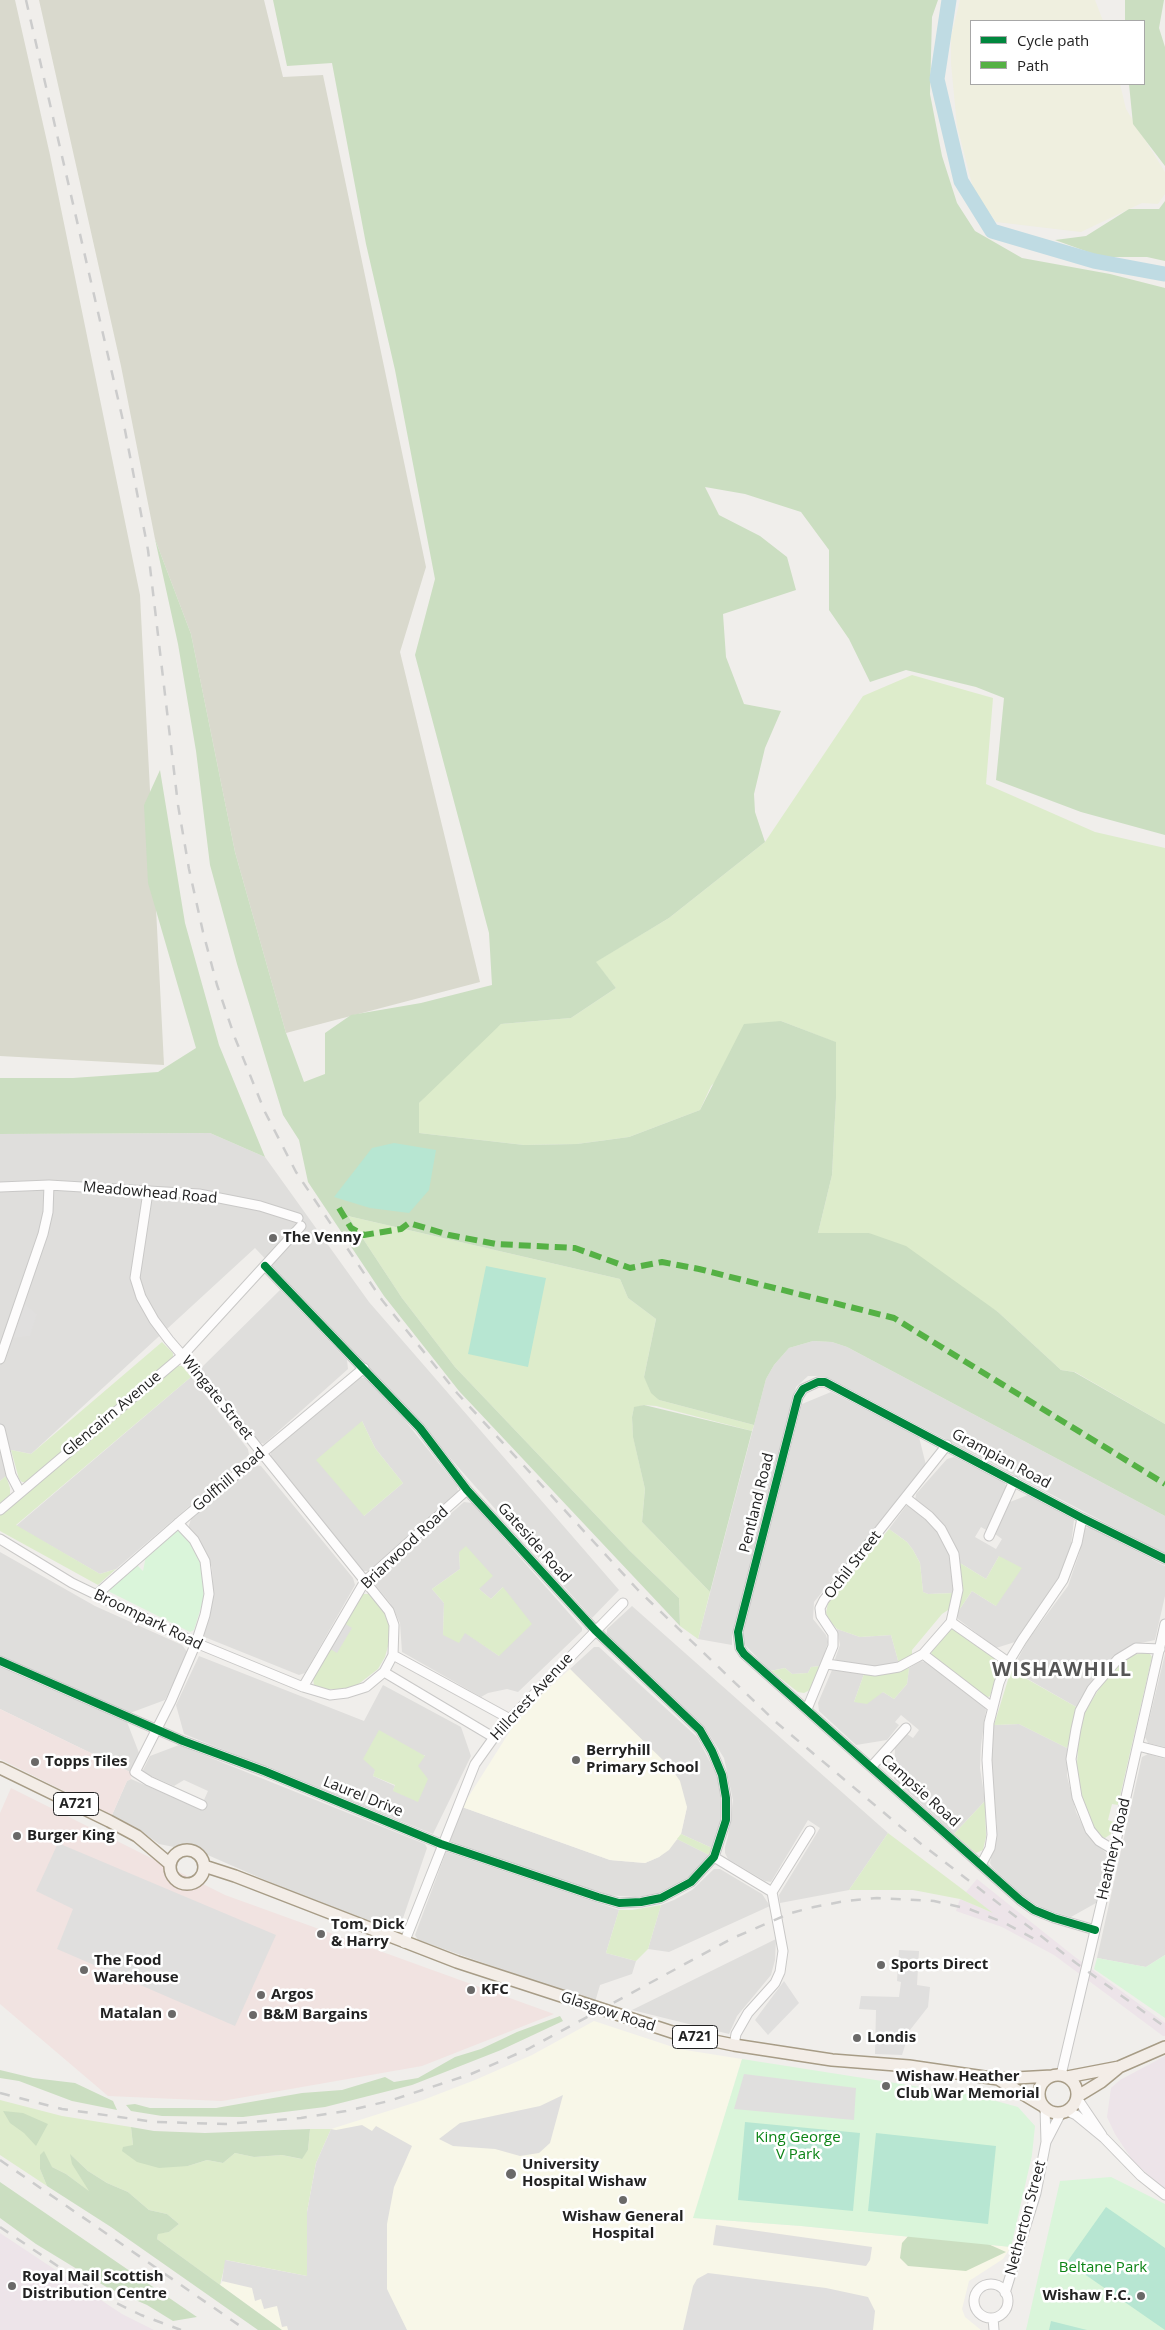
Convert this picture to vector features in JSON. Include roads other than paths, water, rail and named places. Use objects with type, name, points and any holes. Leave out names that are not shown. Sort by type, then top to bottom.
[{"type":"main road","name":"A721","points":[[0,1768],[110,1821],[137,1836],[149,1847],[172,1860]]},
{"type":"main road","name":"A721","points":[[182,1851],[192,1851],[200,1857],[202,1872],[192,1883],[182,1884],[171,1874],[172,1860],[182,1851]]},
{"type":"main road","name":"Glasgow Road","points":[[202,1872],[235,1876],[404,1943],[624,2018],[675,2033],[734,2045],[832,2060],[909,2066],[998,2079],[1060,2076],[1119,2067],[1165,2047]]},
{"type":"main road","name":"Glasgow Road","points":[[1077,2097],[1101,2082],[1119,2067]]},
{"type":"main road","points":[[1060,2076],[1076,2086],[1077,2097],[1075,2104],[1064,2112],[1054,2112],[1044,2107],[1040,2100],[1040,2088],[1046,2079],[1060,2076]]},
{"type":"main road","name":"Glasgow Road","points":[[998,2079],[1044,2107]]},
{"type":"street","name":"Meadowhead Road","points":[[0,1188],[49,1185],[199,1194],[260,1206],[299,1222]]},
{"type":"street","points":[[0,1359],[43,1234],[48,1212],[49,1185]]},
{"type":"street","name":"Wingate Street","points":[[148,1192],[135,1278],[137,1289],[154,1320],[389,1611],[394,1625],[393,1655]]},
{"type":"street","name":"Glencairn Avenue","points":[[0,1510],[183,1355],[265,1266],[299,1222]]},
{"type":"street","name":"Gateside Road","points":[[265,1266],[420,1428],[467,1490],[595,1630],[700,1730],[712,1751],[722,1775],[726,1798],[726,1820],[714,1857]]},
{"type":"street","name":"Golfhill Road","points":[[96,1595],[178,1523],[364,1368]]},
{"type":"street","name":"Grampian Road","points":[[825,1382],[1082,1518],[1165,1558]]},
{"type":"street","name":"Pentland Road","points":[[740,1648],[738,1632],[798,1397],[803,1389],[811,1384],[825,1382]]},
{"type":"street","points":[[0,1429],[11,1475],[20,1492]]},
{"type":"street","name":"Ochil Street","points":[[807,1709],[833,1646],[833,1634],[820,1616],[820,1608],[824,1600],[947,1445]]},
{"type":"street","name":"Grampian Road","points":[[989,1536],[1014,1481]]},
{"type":"street","name":"Briarwood Road","points":[[303,1687],[365,1581],[467,1490]]},
{"type":"street","points":[[827,1664],[851,1669],[888,1670],[899,1667],[923,1654],[951,1622],[958,1590],[954,1554],[941,1529],[929,1516],[906,1498]]},
{"type":"street","points":[[981,1865],[990,1848],[992,1834],[987,1760],[988,1723],[999,1683],[1008,1662],[1063,1580],[1077,1543],[1082,1518]]},
{"type":"street","points":[[178,1523],[194,1540],[205,1561],[209,1594],[196,1644],[158,1729],[135,1772],[148,1782],[202,1805]]},
{"type":"street","name":"Broompark Road","points":[[0,1539],[72,1583],[196,1644],[303,1687],[330,1695],[347,1693],[366,1686],[384,1672]]},
{"type":"street","name":"Hillcrest Avenue","points":[[404,1943],[441,1844],[474,1764],[493,1737],[623,1603]]},
{"type":"street","points":[[951,1622],[1008,1662]]},
{"type":"street","name":"Heathery Road","points":[[1060,2076],[1165,1629]]},
{"type":"street","name":"Campsie Road","points":[[740,1648],[1020,1900],[1034,1910],[1095,1930]]},
{"type":"street","points":[[1114,1850],[1099,1841],[1090,1830],[1076,1797],[1072,1759],[1080,1711],[1092,1689],[1118,1659],[1136,1648],[1160,1649]]},
{"type":"street","points":[[923,1654],[992,1708]]},
{"type":"street","points":[[493,1737],[384,1672],[393,1655],[510,1719]]},
{"type":"street","name":"Laurel Drive","points":[[0,1661],[158,1729],[441,1844],[598,1897],[619,1902],[641,1902],[661,1898],[691,1882],[714,1857]]},
{"type":"street","name":"Campsie Road","points":[[872,1766],[906,1728]]},
{"type":"street","points":[[1138,1746],[1165,1753]]},
{"type":"street","points":[[772,1892],[810,1831]]},
{"type":"street","points":[[714,1857],[772,1892],[775,1899],[782,1951],[780,1972],[775,1983],[748,2014],[736,2034],[734,2045]]},
{"type":"street","points":[[1077,2097],[1104,2138]]},
{"type":"street","name":"Netherton Street","points":[[1005,2293],[1036,2193],[1046,2142],[1044,2107]]},
{"type":"street","points":[[1064,2112],[1076,2115],[1104,2138],[1141,2176],[1165,2195]]},
{"type":"street","name":"Netherton Street","points":[[1046,2142],[1064,2112]]},
{"type":"street","points":[[990,2285],[996,2285],[1005,2293],[1007,2307],[1004,2312],[993,2318],[985,2317],[976,2310],[974,2305],[977,2292],[990,2285]]},
{"type":"street","points":[[993,2318],[994,2330]]},
{"type":"waterway","points":[[949,0],[937,79],[961,181],[992,231],[1094,261],[1165,274]]},
{"type":"railway","points":[[26,0],[124,425],[148,550],[178,805],[189,869],[203,932],[217,985],[235,1038],[265,1112],[296,1172],[382,1300],[457,1393],[638,1590],[777,1723],[920,1843],[1076,1963],[1165,2027]]},
{"type":"railway","points":[[0,2093],[62,2109],[155,2122],[226,2124],[301,2118],[346,2111],[389,2101],[471,2074],[528,2049],[733,1938],[791,1913],[814,1907],[845,1901],[877,1898],[934,1901],[969,1909],[1005,1923],[1038,1941]]},
{"type":"railway","points":[[0,2160],[246,2330]]},
{"type":"railway","points":[[0,2227],[102,2296],[141,2315],[181,2330]]},
{"type":"place","name":"The Venny","points":[[273,1238]]},
{"type":"place","name":"Berryhill Primary School","points":[[576,1760]]},
{"type":"place","name":"Topps Tiles","points":[[35,1762]]},
{"type":"place","name":"Burger King","points":[[17,1836]]},
{"type":"place","name":"Tom, Dick & Harry","points":[[321,1934]]},
{"type":"place","name":"Sports Direct","points":[[881,1965]]},
{"type":"place","name":"The Food Warehouse","points":[[84,1970]]},
{"type":"place","name":"KFC","points":[[471,1990]]},
{"type":"place","name":"Argos","points":[[261,1995]]},
{"type":"place","name":"Matalan","points":[[172,2014]]},
{"type":"place","name":"B&M Bargains","points":[[253,2015]]},
{"type":"place","name":"Londis","points":[[857,2038]]},
{"type":"place","name":"Wishaw Heather Club War Memorial","points":[[886,2086]]},
{"type":"place","name":"University Hospital Wishaw","points":[[511,2174]]},
{"type":"place","name":"Wishaw General Hospital","points":[[623,2200]]},
{"type":"place","name":"Royal Mail Scottish Distribution Centre","points":[[12,2286]]},
{"type":"place","name":"Wishaw F.C.","points":[[1141,2296]]},
{"type":"district","name":"WISHAWHILL","points":[[1062,1670]]},
{"type":"park label","name":"King George V Park","points":[[798,2146]]},
{"type":"park label","name":"Beltane Park","points":[[1103,2268]]}]
